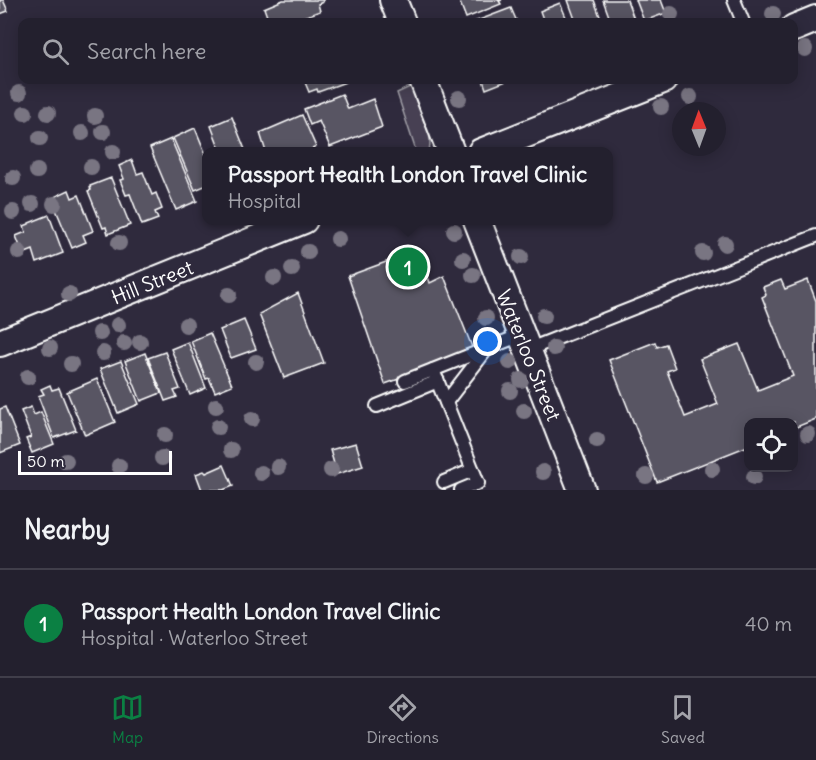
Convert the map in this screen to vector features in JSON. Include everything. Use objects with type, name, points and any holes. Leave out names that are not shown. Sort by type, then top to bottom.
[{"type":"street","points":[[393,0],[400,18]]},
{"type":"street","points":[[798,26],[816,19]]},
{"type":"street","points":[[425,84],[449,147]]},
{"type":"street","points":[[494,147],[653,84]]},
{"type":"street","name":"Hill Street","points":[[0,343],[292,225]]},
{"type":"street","name":"Waterloo Street","points":[[479,225],[582,490]]},
{"type":"lane","points":[[734,0],[741,18]]},
{"type":"lane","points":[[377,405],[487,350],[524,343],[816,236]]},
{"type":"lane","points":[[446,402],[487,350]]},
{"type":"lane","points":[[405,381],[435,376]]},
{"type":"lane","points":[[435,376],[478,483],[461,490]]},
{"type":"lane","points":[[444,482],[473,470]]},
{"type":"shaded area","points":[[412,86],[428,127],[430,147],[415,147],[397,93]]},
{"type":"building","points":[[0,0],[3,0],[8,11],[0,14]]},
{"type":"building","points":[[283,0],[323,0],[318,4],[320,11],[301,18],[268,18],[264,8]]},
{"type":"building","points":[[459,0],[502,0],[499,1],[501,4],[466,18]]},
{"type":"building","points":[[568,0],[594,0],[601,18],[575,18]]},
{"type":"building","points":[[603,0],[627,0],[634,18],[610,18]]},
{"type":"building","points":[[636,0],[661,0],[666,13],[652,18],[643,18]]},
{"type":"building","points":[[560,3],[566,18],[543,18],[540,11]]},
{"type":"building","points":[[511,8],[515,18],[485,18]]},
{"type":"building","points":[[306,84],[340,84],[318,92],[317,89],[309,92]]},
{"type":"building","points":[[484,84],[499,84],[486,89]]},
{"type":"building","points":[[342,94],[348,109],[373,99],[382,127],[330,147],[319,121],[310,125],[304,109]]},
{"type":"building","points":[[302,115],[316,147],[264,147],[260,133]]},
{"type":"building","points":[[232,117],[244,147],[219,147],[211,126]]},
{"type":"building","points":[[195,128],[203,147],[202,187],[195,190],[173,138]]},
{"type":"building","points":[[171,139],[197,201],[176,210],[150,148]]},
{"type":"building","points":[[132,160],[137,174],[143,172],[152,195],[156,193],[162,209],[155,212],[158,219],[142,225],[130,194],[126,195],[120,180],[124,179],[119,166]]},
{"type":"building","points":[[111,178],[130,225],[108,234],[106,227],[103,228],[88,191],[91,190],[90,186]]},
{"type":"building","points":[[69,190],[72,198],[79,195],[93,231],[83,235],[86,242],[72,248],[54,205],[57,204],[54,197]]},
{"type":"building","points":[[49,215],[63,253],[37,263],[33,250],[23,254],[16,236],[26,232],[24,226]]},
{"type":"building","points":[[419,250],[430,283],[444,276],[474,352],[385,384],[348,276]]},
{"type":"building","points":[[781,280],[785,289],[808,280],[816,301],[816,419],[798,426],[798,418],[744,418],[744,448],[657,482],[609,360],[655,342],[657,347],[666,344],[675,368],[667,371],[685,417],[718,404],[700,359],[739,344],[758,390],[793,376],[762,297],[766,295],[763,287]]},
{"type":"building","points":[[298,293],[324,363],[284,378],[259,314]]},
{"type":"building","points":[[244,320],[256,349],[231,358],[220,330]]},
{"type":"building","points":[[210,333],[232,385],[215,392],[209,378],[206,379],[191,341]]},
{"type":"building","points":[[188,342],[206,388],[190,395],[171,349]]},
{"type":"building","points":[[165,352],[180,389],[174,391],[177,397],[165,401],[148,358]]},
{"type":"building","points":[[145,353],[161,393],[141,401],[125,361]]},
{"type":"building","points":[[121,361],[139,404],[118,413],[100,369]]},
{"type":"building","points":[[97,379],[115,422],[85,435],[67,392]]},
{"type":"building","points":[[50,385],[52,390],[59,388],[76,430],[54,438],[38,396],[44,394],[41,389]]},
{"type":"building","points":[[5,407],[20,445],[0,453],[0,409]]},
{"type":"building","points":[[31,407],[34,415],[41,412],[54,444],[32,453],[26,439],[31,437],[21,411]]},
{"type":"building","points":[[356,443],[363,466],[337,474],[330,450]]},
{"type":"building","points":[[224,465],[233,486],[223,490],[202,490],[196,474],[204,471],[206,473]]},
{"type":"place","name":"Passport Health London Travel Clinic","points":[[408,267]]}]
